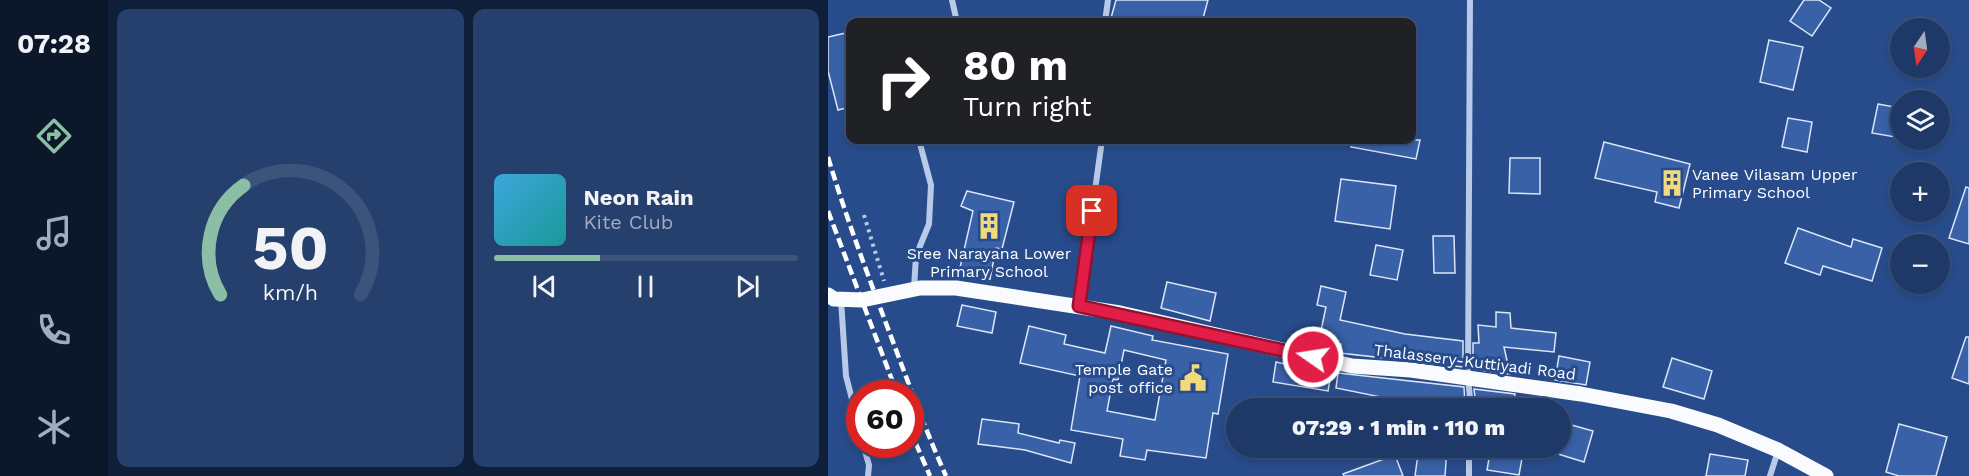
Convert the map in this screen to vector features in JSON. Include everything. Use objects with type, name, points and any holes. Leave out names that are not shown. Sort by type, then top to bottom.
[{"type":"main road","name":"Thalassery-Kuttiyadi Road","points":[[835,297],[862,300],[914,289],[956,288],[1079,306],[1352,366],[1411,370],[1581,394],[1671,411],[1718,425],[1778,450],[1826,476]]},
{"type":"street","points":[[952,0],[956,18]]},
{"type":"street","points":[[1106,18],[1108,0]]},
{"type":"street","points":[[1470,0],[1468,378],[1470,398]]},
{"type":"street","points":[[914,289],[916,256],[929,224],[931,185],[920,144]]},
{"type":"street","points":[[1079,306],[1101,144]]},
{"type":"street","points":[[835,297],[845,340],[847,380]]},
{"type":"street","points":[[1770,476],[1778,450]]},
{"type":"street","points":[[867,458],[868,476]]},
{"type":"street","points":[[1468,476],[1469,458]]},
{"type":"path","points":[[864,215],[889,296]]},
{"type":"building","points":[[1116,0],[1208,0],[1203,18],[1111,18]]},
{"type":"building","points":[[1804,0],[1819,0],[1831,8],[1812,36],[1790,21]]},
{"type":"building","points":[[846,33],[846,108],[838,110],[828,71],[828,37]]},
{"type":"building","points":[[1769,40],[1803,47],[1793,90],[1760,82]]},
{"type":"building","points":[[1878,104],[1890,106],[1890,136],[1872,133]]},
{"type":"building","points":[[1788,118],[1812,122],[1807,152],[1782,147]]},
{"type":"building","points":[[1416,140],[1420,140],[1416,159],[1351,147],[1351,144],[1416,144]]},
{"type":"building","points":[[1604,142],[1690,164],[1679,208],[1655,202],[1657,192],[1595,178]]},
{"type":"building","points":[[1510,158],[1540,158],[1540,194],[1509,193]]},
{"type":"building","points":[[1341,179],[1396,186],[1390,229],[1335,221]]},
{"type":"building","points":[[1966,187],[1969,188],[1969,244],[1950,238]]},
{"type":"building","name":"Sree Narayana Lower Primary School","points":[[967,191],[1014,202],[1002,249],[996,248],[990,279],[959,272],[973,211],[961,206]]},
{"type":"building","points":[[1798,228],[1851,247],[1853,239],[1882,248],[1872,281],[1823,266],[1820,275],[1785,263]]},
{"type":"building","points":[[1433,236],[1454,236],[1455,273],[1434,273]]},
{"type":"building","points":[[1376,245],[1403,250],[1397,280],[1370,275]]},
{"type":"building","points":[[1167,282],[1216,293],[1210,321],[1161,308]]},
{"type":"building","points":[[1321,286],[1346,292],[1340,320],[1405,334],[1463,341],[1463,367],[1340,353],[1341,344],[1319,340],[1326,307],[1317,305]]},
{"type":"building","points":[[962,305],[996,312],[992,333],[957,326]]},
{"type":"building","points":[[1496,312],[1510,313],[1511,328],[1556,333],[1554,352],[1504,347],[1510,374],[1473,369],[1473,343],[1479,343],[1478,325],[1496,327]]},
{"type":"building","points":[[1029,326],[1066,335],[1064,344],[1105,353],[1111,326],[1153,336],[1152,340],[1228,354],[1218,414],[1213,413],[1206,458],[1147,450],[1145,460],[1120,456],[1123,439],[1071,430],[1080,376],[1020,363]],"holes":[[[1124,350],[1166,360],[1155,420],[1107,411],[1113,379],[1118,380]]]},
{"type":"building","points":[[1966,337],[1969,337],[1969,384],[1952,378]]},
{"type":"building","points":[[1559,356],[1590,362],[1586,385],[1555,380]]},
{"type":"building","points":[[1672,358],[1712,371],[1704,399],[1663,387]]},
{"type":"building","points":[[1276,362],[1331,374],[1328,391],[1273,382]]},
{"type":"building","points":[[1338,373],[1464,387],[1465,398],[1381,398],[1336,388]]},
{"type":"building","points":[[1474,389],[1515,394],[1514,398],[1475,398]]},
{"type":"building","points":[[982,419],[1019,424],[1018,433],[1059,443],[1060,440],[1075,443],[1071,463],[1025,450],[978,444]]},
{"type":"building","points":[[1899,424],[1947,437],[1936,476],[1899,476],[1886,472]]},
{"type":"building","points":[[1571,425],[1593,431],[1584,462],[1571,458]]},
{"type":"building","points":[[1710,454],[1748,460],[1745,476],[1706,476]]},
{"type":"building","points":[[1387,458],[1396,458],[1403,476],[1344,476],[1343,474]]},
{"type":"building","points":[[1417,458],[1446,458],[1445,476],[1415,476]]},
{"type":"building","points":[[1489,458],[1522,458],[1519,475],[1487,470]]},
{"type":"railway","points":[[828,157],[871,284],[946,476]]},
{"type":"railway","points":[[828,211],[892,380]]},
{"type":"railway","points":[[922,458],[930,476]]},
{"type":"place","name":"Vanee Vilasam Upper Primary School","points":[[1672,183]]},
{"type":"place","name":"Sree Narayana Lower Primary School","points":[[989,226]]},
{"type":"place","name":"Temple Gate post office","points":[[1193,378]]},
{"type":"route","points":[[1092,211],[1079,306],[1313,357]]}]
